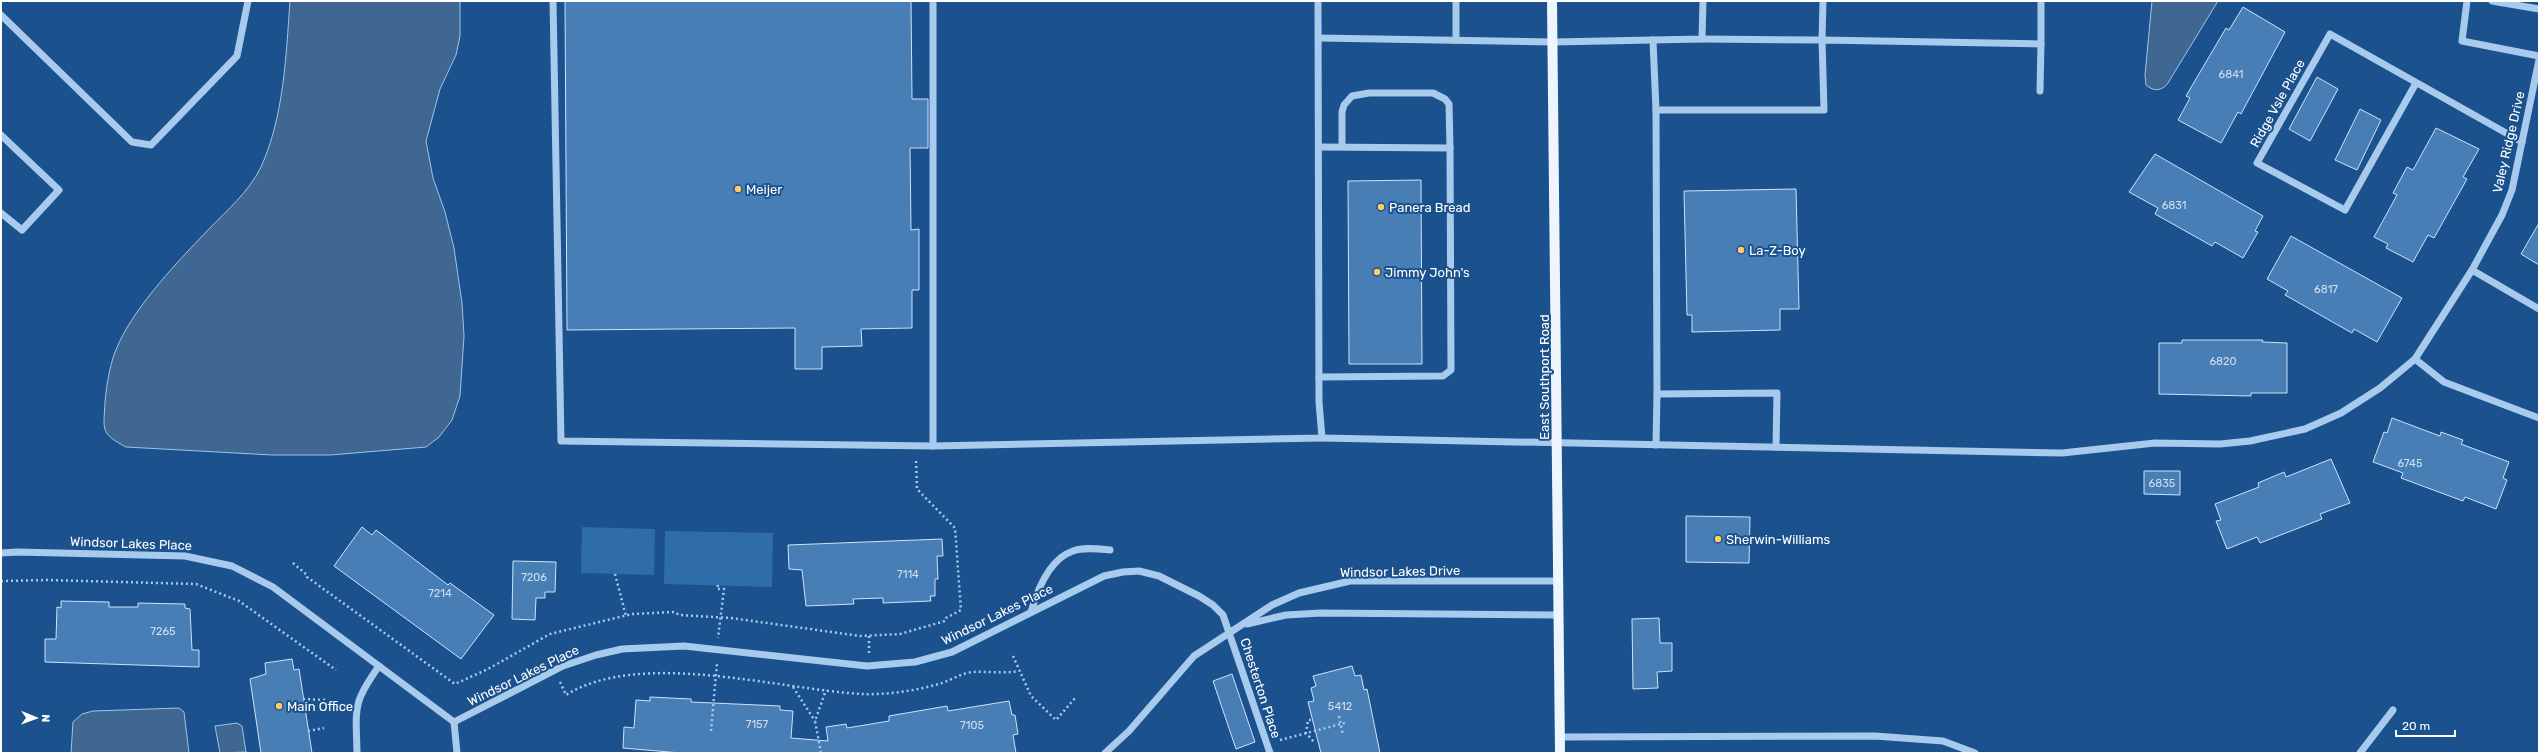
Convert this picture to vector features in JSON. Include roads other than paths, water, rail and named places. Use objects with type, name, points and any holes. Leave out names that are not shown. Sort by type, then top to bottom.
[{"type":"main road","name":"East Southport Road","points":[[1552,1],[1560,753]]},
{"type":"street","points":[[1,15],[132,142],[151,145],[237,56],[248,1]]},
{"type":"street","name":"Valey Ridge Drive","points":[[553,1],[561,441],[933,446],[1322,438],[2062,453],[2155,443],[2220,444],[2250,441],[2305,429],[2342,413],[2380,388],[2415,359],[2472,270],[2505,208],[2512,190],[2539,60]]},
{"type":"street","points":[[933,1],[933,446]]},
{"type":"street","points":[[1318,1],[1319,377],[1322,438]]},
{"type":"street","points":[[1456,1],[1456,40]]},
{"type":"street","points":[[1702,39],[1703,1]]},
{"type":"street","points":[[1656,110],[1824,110],[1822,40],[1823,1]]},
{"type":"street","points":[[2040,91],[2041,1]]},
{"type":"street","points":[[2467,1],[2462,41],[2539,56]]},
{"type":"street","points":[[2492,1],[2539,9]]},
{"type":"street","name":"Ridge Vsle Place","points":[[2416,83],[2345,210],[2257,163],[2330,34],[2522,142]]},
{"type":"street","points":[[1318,38],[1553,42],[1702,39],[2041,44]]},
{"type":"street","points":[[1653,40],[1656,110],[1656,445]]},
{"type":"street","points":[[1319,377],[1443,376],[1451,370],[1450,148],[1448,104],[1445,99],[1433,93],[1369,93],[1352,96],[1344,105],[1342,112],[1342,147]]},
{"type":"street","points":[[1,135],[59,190],[22,230],[1,213]]},
{"type":"street","points":[[1319,147],[1450,148]]},
{"type":"street","points":[[2472,270],[2539,309]]},
{"type":"street","points":[[2415,359],[2444,382],[2539,418]]},
{"type":"street","points":[[1657,394],[1777,393],[1776,447]]},
{"type":"street","points":[[1031,612],[1041,580],[1065,554],[1082,549],[1110,550]]},
{"type":"street","name":"Windsor Lakes Place","points":[[1,554],[16,552],[174,555],[215,561],[232,566],[268,584],[454,722],[554,671],[585,658],[622,649],[671,646],[858,666],[901,664],[952,652],[1104,576],[1139,571],[1159,576],[1175,583],[1213,605],[1223,616],[1230,631]]},
{"type":"street","name":"Windsor Lakes Drive","points":[[1105,753],[1129,731],[1180,669],[1204,648],[1272,606],[1299,593],[1350,581],[1558,581]]},
{"type":"street","name":"Windsor Lakes Drive","points":[[1230,631],[1253,622],[1286,615],[1321,613],[1559,615]]},
{"type":"street","name":"Chesterton Place","points":[[1230,631],[1270,753]]},
{"type":"street","points":[[358,753],[356,703],[362,689],[379,666]]},
{"type":"street","points":[[2360,753],[2393,710]]},
{"type":"street","points":[[454,722],[457,753]]},
{"type":"street","points":[[1560,737],[1875,736],[1943,741],[1974,753]]},
{"type":"place","name":"Meijer","points":[[738,189]]},
{"type":"place","name":"Panera Bread","points":[[1381,207]]},
{"type":"place","name":"La-Z-Boy","points":[[1741,250]]},
{"type":"place","name":"Jimmy John's","points":[[1377,272]]},
{"type":"place","name":"Sherwin-Williams","points":[[1718,539]]},
{"type":"place","name":"Main Office","points":[[279,706]]}]
